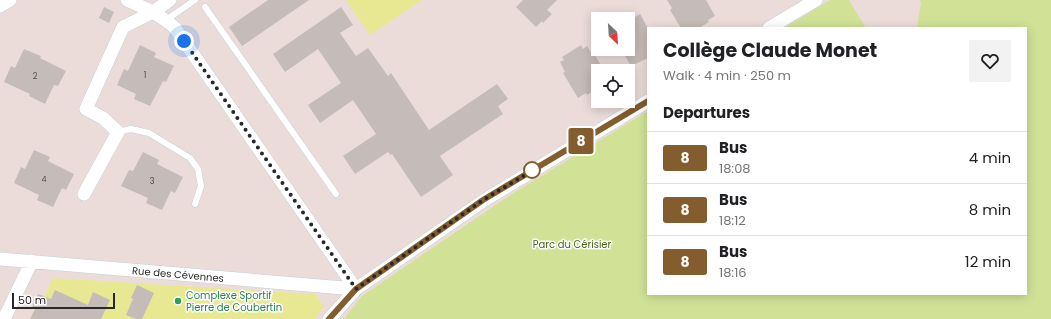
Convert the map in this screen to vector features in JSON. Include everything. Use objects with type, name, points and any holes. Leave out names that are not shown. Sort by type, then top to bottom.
[{"type":"street","points":[[0,6],[10,0]]},
{"type":"street","points":[[127,0],[153,12],[175,28],[356,289]]},
{"type":"street","points":[[84,194],[118,132],[103,118],[86,109],[123,27],[153,12],[170,0]]},
{"type":"street","points":[[771,27],[816,0]]},
{"type":"street","points":[[329,319],[356,289],[483,200],[647,102]]},
{"type":"street","name":"Rue des Cévennes","points":[[0,259],[356,289]]},
{"type":"street","points":[[4,319],[32,261]]},
{"type":"lane","points":[[166,20],[195,0]]},
{"type":"lane","points":[[205,7],[336,194]]},
{"type":"lane","points":[[118,132],[131,129],[149,133],[190,158],[198,169],[201,186],[195,204]]},
{"type":"green space","points":[[830,0],[849,0],[865,27],[786,27]]},
{"type":"green space","name":"Parc du Cérisier","points":[[919,0],[1051,0],[1051,319],[344,319],[362,296],[512,194],[647,112],[647,295],[1027,295],[1027,27],[917,27],[921,3]]},
{"type":"shaded area","points":[[346,0],[422,0],[370,35]]},
{"type":"shaded area","name":"Complexe Sportif Pierre de Coubertin","points":[[53,278],[315,294],[324,306],[315,319],[30,319],[35,309],[32,307],[38,294],[44,297]]},
{"type":"building","points":[[268,0],[309,0],[242,46],[229,27]]},
{"type":"building","points":[[523,0],[557,0],[547,10],[552,14],[543,23],[542,21],[536,27],[516,7]]},
{"type":"building","points":[[667,0],[706,0],[715,16],[701,27],[680,27],[670,10],[672,8]]},
{"type":"building","points":[[104,7],[114,12],[109,23],[99,18]]},
{"type":"building","points":[[341,7],[353,25],[340,33],[356,56],[368,48],[388,76],[391,73],[429,130],[497,84],[508,99],[498,106],[503,114],[440,156],[453,175],[421,197],[392,154],[391,155],[388,152],[355,174],[343,156],[376,134],[353,100],[320,123],[308,105],[341,83],[318,49],[285,72],[273,54]]},
{"type":"building","points":[[640,14],[647,27],[647,58],[635,64],[630,64],[625,56],[635,56],[635,17]]},
{"type":"building","points":[[140,45],[156,53],[154,57],[174,66],[166,82],[163,81],[150,106],[134,99],[136,94],[117,85],[124,69],[128,71]]},
{"type":"building","points":[[581,45],[583,49],[587,46],[591,53],[591,56],[596,56],[600,64],[591,64],[591,92],[587,95],[586,93],[578,98],[563,73],[565,72],[560,62],[564,60],[562,57]]},
{"type":"building","points":[[24,49],[41,56],[40,58],[66,71],[58,86],[54,85],[45,104],[29,96],[30,94],[4,82],[11,66],[15,68]]},
{"type":"building","points":[[34,150],[50,157],[48,161],[74,174],[66,190],[62,188],[53,207],[37,200],[39,195],[14,183],[21,167],[25,169]]},
{"type":"building","points":[[143,152],[159,160],[157,164],[183,177],[175,193],[171,191],[162,210],[146,203],[148,198],[121,186],[129,170],[133,171]]},
{"type":"building","points":[[137,285],[154,293],[142,319],[136,319],[126,315]]},
{"type":"building","points":[[55,290],[88,305],[93,292],[110,300],[101,319],[30,319],[35,309],[32,307],[38,294],[51,299]]},
{"type":"bus line","name":"8","points":[[329,319],[356,289],[483,200],[647,102]]},
{"type":"place","name":"Complexe Sportif Pierre de Coubertin","points":[[178,301]]},
{"type":"route","points":[[184,41],[356,289],[483,200],[535,169],[532,170]]}]
